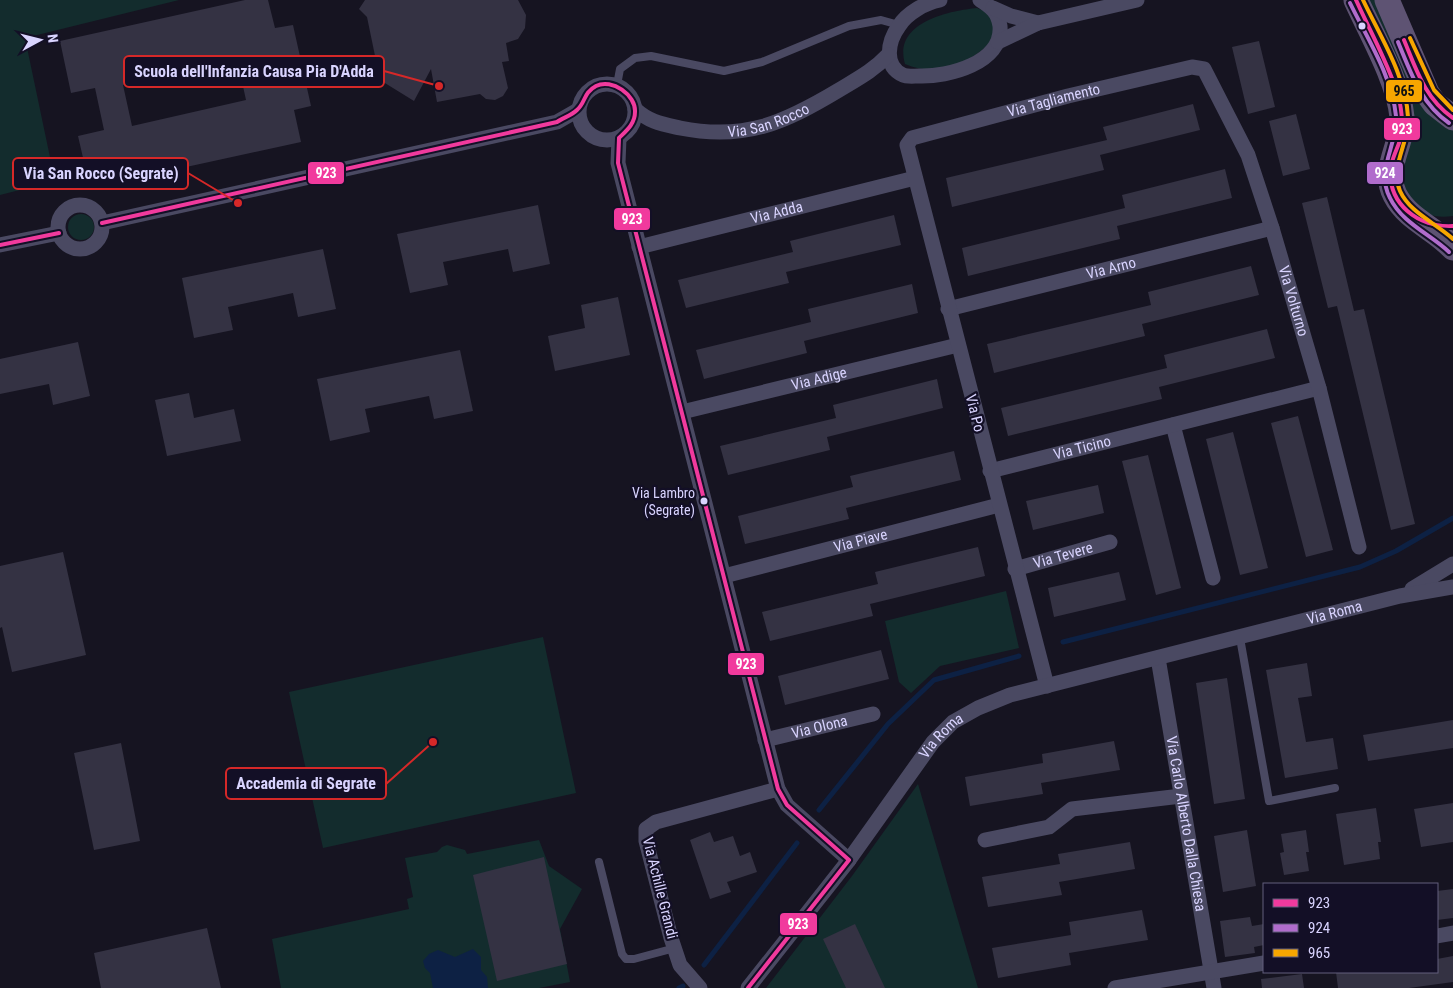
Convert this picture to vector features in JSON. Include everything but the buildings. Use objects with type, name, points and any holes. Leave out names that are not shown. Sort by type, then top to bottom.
[{"type":"main road","points":[[1356,0],[1398,96],[1402,132],[1391,166],[1394,192],[1402,206],[1419,221],[1445,239],[1453,248]]},
{"type":"main road","points":[[1387,0],[1427,93],[1435,104],[1453,118]]},
{"type":"main road","points":[[1419,221],[1437,227],[1453,226]]},
{"type":"street","points":[[940,0],[918,8],[899,25],[891,61],[904,76],[942,76],[975,63],[989,53],[998,42],[1038,23],[1137,0]]},
{"type":"street","points":[[980,0],[1010,16],[1038,23]]},
{"type":"street","points":[[993,8],[999,21],[998,42]]},
{"type":"street","name":"Via San Rocco","points":[[635,109],[653,122],[718,134],[743,132],[800,113],[891,61]]},
{"type":"street","name":"Via Tagliamento","points":[[910,141],[1068,96],[1198,66]]},
{"type":"street","name":"Via Volturno","points":[[1198,66],[1207,73],[1248,155],[1272,228],[1319,388],[1359,547]]},
{"type":"street","points":[[618,163],[625,134],[635,109],[627,92],[617,85],[603,84],[592,88],[583,96],[578,110],[582,125],[593,138],[602,140],[625,134]]},
{"type":"street","points":[[102,223],[557,122],[578,110]]},
{"type":"street","points":[[557,122],[582,125]]},
{"type":"street","name":"Via San Rocco","points":[[625,134],[653,122]]},
{"type":"street","points":[[602,140],[618,163],[778,789],[787,805],[848,860]]},
{"type":"street","name":"Via Po","points":[[910,141],[907,145],[1046,686]]},
{"type":"street","name":"Via Adda","points":[[640,247],[916,178]]},
{"type":"street","points":[[74,206],[90,207],[97,213],[102,223],[99,238],[92,246],[85,249],[67,245],[59,233],[59,225],[63,214],[74,206]]},
{"type":"street","name":"Via Arno","points":[[948,309],[1272,228]]},
{"type":"street","points":[[0,245],[59,233]]},
{"type":"street","name":"Via Adige","points":[[682,412],[958,345]]},
{"type":"street","name":"Via Ticino","points":[[990,471],[1319,388]]},
{"type":"street","points":[[1173,425],[1213,578]]},
{"type":"street","name":"Via Piave","points":[[724,576],[999,505]]},
{"type":"street","name":"Via Tevere","points":[[1015,569],[1110,542]]},
{"type":"street","name":"Via Roma","points":[[1400,596],[1429,581],[1453,564]]},
{"type":"street","name":"Via Roma","points":[[748,988],[848,860],[934,742],[953,722],[978,708],[1010,695],[1400,596],[1453,587]]},
{"type":"street","name":"Via Carlo Alberto Dalla Chiesa","points":[[1158,658],[1214,988]]},
{"type":"street","name":"Via Olona","points":[[766,740],[873,714]]},
{"type":"street","name":"Via Achille Grandi","points":[[700,988],[680,965],[646,841],[646,829],[656,822],[778,789]]},
{"type":"street","points":[[985,840],[1049,827],[1072,809],[1181,796]]},
{"type":"street","points":[[1438,936],[1453,933]]},
{"type":"street","points":[[1115,988],[1263,963]]},
{"type":"lane","points":[[617,85],[620,68],[635,58],[651,56],[724,71],[762,62],[849,26],[881,20],[899,25]]},
{"type":"lane","points":[[1240,638],[1269,801],[1335,788]]},
{"type":"lane","points":[[599,862],[622,954],[626,959],[634,959],[675,948]]},
{"type":"green space","points":[[0,0],[179,0],[25,38],[55,181],[0,195]]},
{"type":"green space","points":[[1365,0],[1383,0],[1453,129],[1453,216],[1443,217],[1428,214],[1417,206],[1401,187],[1406,149]]},
{"type":"green space","points":[[977,8],[991,14],[996,37],[977,54],[955,66],[943,69],[930,70],[905,64],[903,50],[907,38],[915,29],[938,16]]},
{"type":"green space","points":[[81,214],[90,218],[94,227],[90,236],[81,240],[72,236],[68,227],[72,218]]},
{"type":"green space","points":[[1006,591],[1019,648],[940,666],[911,693],[899,682],[885,621]]},
{"type":"green space","points":[[543,637],[576,793],[323,848],[289,692]]},
{"type":"green space","points":[[918,784],[978,988],[766,988],[852,876]]},
{"type":"green space","points":[[539,840],[549,866],[582,889],[560,929],[570,982],[539,988],[281,988],[272,939],[409,909],[407,899],[413,897],[405,858],[437,852],[447,845],[465,850],[467,854]]},
{"type":"water","points":[[473,949],[481,957],[481,970],[487,977],[488,988],[433,988],[430,973],[425,968],[423,961],[429,954],[438,950],[455,957]]},
{"type":"waterway","points":[[1063,642],[1360,567],[1396,551],[1453,518]]},
{"type":"waterway","points":[[819,810],[888,724],[934,680],[1019,656]]},
{"type":"waterway","points":[[704,965],[797,843]]},
{"type":"waterway","points":[[679,988],[683,986]]},
{"type":"transit line","name":"923","points":[[1356,0],[1389,71],[1400,104],[1402,133],[1391,166],[1391,180],[1394,192],[1399,202],[1417,218],[1440,226],[1453,226]]},
{"type":"transit line","name":"965","points":[[1363,0],[1403,86],[1408,126],[1398,163],[1397,182],[1400,191],[1410,206],[1453,239]]},
{"type":"transit line","name":"924","points":[[1350,3],[1378,58],[1394,101],[1396,127],[1386,167],[1386,188],[1395,207],[1409,221],[1449,252]]},
{"type":"transit line","name":"965","points":[[1410,38],[1434,90],[1453,110]]},
{"type":"transit line","name":"923","points":[[1404,40],[1428,93],[1453,118]]},
{"type":"transit line","name":"924","points":[[1398,42],[1412,76],[1424,97],[1431,107],[1449,123]]},
{"type":"transit line","name":"923","points":[[102,223],[557,122],[575,112],[589,92],[602,84],[616,86],[627,94],[632,100],[635,116],[630,127],[619,138],[618,163],[778,789],[787,805],[849,860]]},
{"type":"transit line","name":"923","points":[[0,245],[59,233]]},
{"type":"transit line","name":"923","points":[[748,988],[849,860]]},
{"type":"place","name":"Scuola dell'Infanzia Causa Pia D'Adda","points":[[439,86]]},
{"type":"place","name":"Via San Rocco (Segrate)","points":[[238,203]]},
{"type":"place","name":"Via Lambro (Segrate)","points":[[704,501]]},
{"type":"place","name":"Accademia di Segrate","points":[[433,742]]}]
